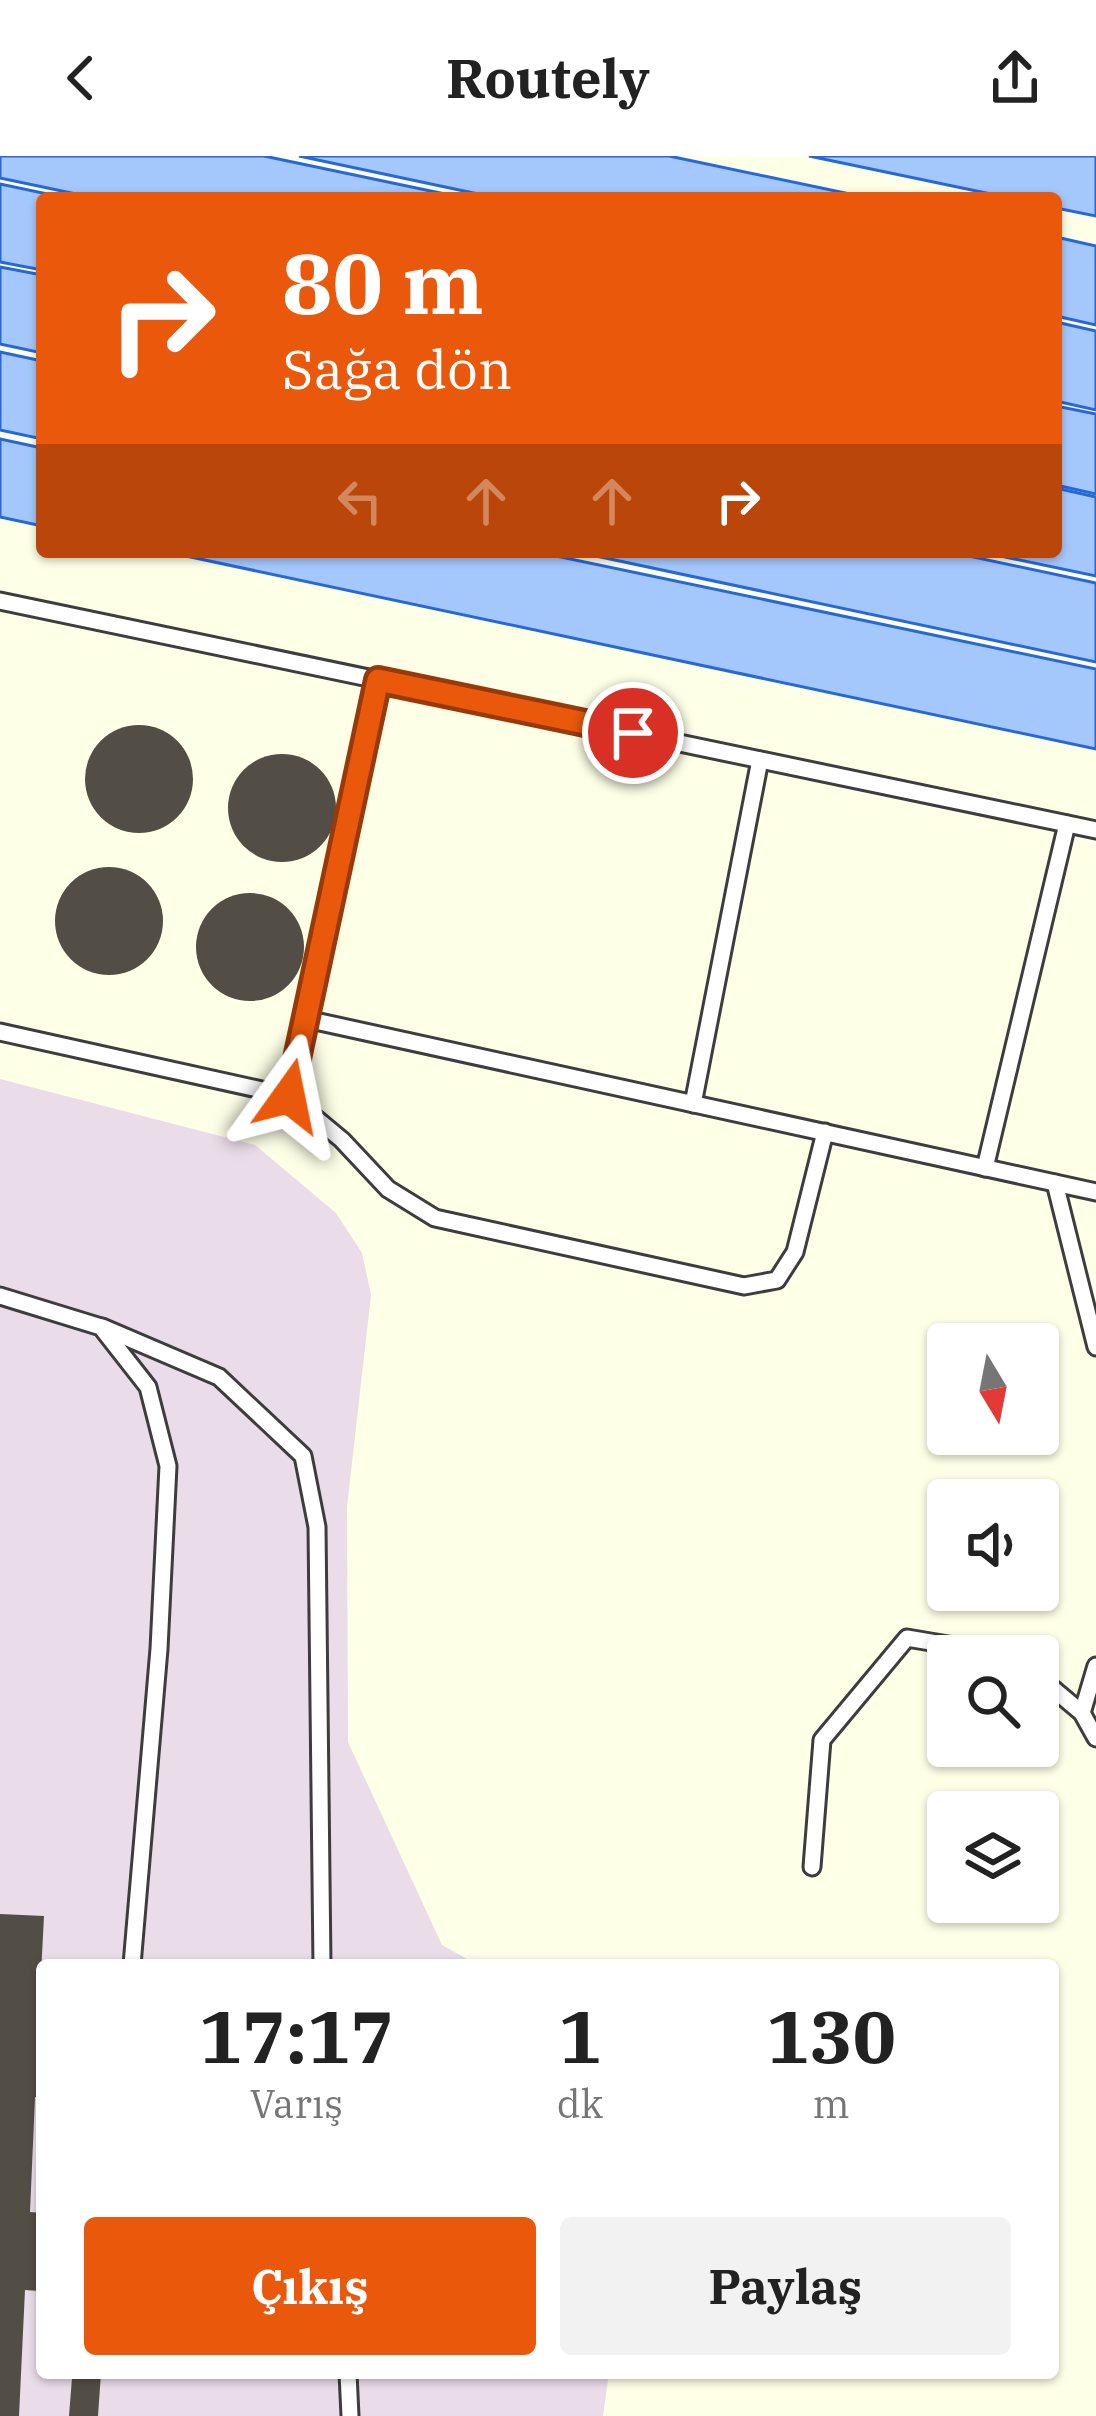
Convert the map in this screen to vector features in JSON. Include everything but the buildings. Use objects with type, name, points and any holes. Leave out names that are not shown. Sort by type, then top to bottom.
[{"type":"lane","points":[[0,601],[1096,830]]},
{"type":"lane","points":[[289,1096],[378,680]]},
{"type":"lane","points":[[694,1104],[760,760]]},
{"type":"lane","points":[[986,1168],[1067,824]]},
{"type":"lane","points":[[306,1019],[1096,1192]]},
{"type":"lane","points":[[0,1032],[289,1096],[342,1140],[388,1189],[435,1218],[744,1286],[777,1280],[795,1252],[826,1132]]},
{"type":"lane","points":[[1055,1183],[1096,1347]]},
{"type":"lane","points":[[0,1295],[101,1327],[219,1377],[303,1456],[317,1527],[322,1959]]},
{"type":"lane","points":[[101,1327],[148,1387],[168,1466],[159,1649],[133,1959]]},
{"type":"lane","points":[[812,1867],[822,1740],[907,1638],[927,1641]]},
{"type":"lane","points":[[1082,1712],[1096,1666]]},
{"type":"lane","points":[[1059,1693],[1082,1712],[1096,1738]]},
{"type":"lane","points":[[348,2379],[350,2416]]},
{"type":"shaded area","points":[[0,1079],[255,1145],[336,1213],[362,1253],[371,1295],[347,1507],[348,1742],[442,1945],[467,1959],[36,1959],[36,2379],[608,2379],[603,2416],[0,2416]]},
{"type":"water","points":[[0,156],[264,156],[435,192],[66,192],[0,178]]},
{"type":"water","points":[[299,156],[669,156],[840,192],[469,192]]},
{"type":"water","points":[[809,156],[1096,156],[1096,216],[1062,209],[1062,192],[981,192]]},
{"type":"water","points":[[0,184],[38,192],[36,269],[0,262]]},
{"type":"water","points":[[1062,238],[1096,246],[1096,325],[1062,317]]},
{"type":"water","points":[[0,267],[36,274],[36,352],[0,344]]},
{"type":"water","points":[[1062,323],[1096,331],[1096,410],[1062,402]]},
{"type":"water","points":[[0,352],[36,360],[36,438],[0,430]]},
{"type":"water","points":[[1062,407],[1096,414],[1096,494],[1062,486]]},
{"type":"water","points":[[0,439],[36,447],[36,525],[0,517]]},
{"type":"water","points":[[1062,489],[1096,497],[1096,576],[1010,558],[1062,558]]},
{"type":"water","points":[[195,558],[566,558],[1096,669],[1096,749]]},
{"type":"water","points":[[605,558],[978,558],[1096,583],[1096,662]]},
{"type":"route","points":[[289,1096],[378,680],[633,733]]}]
